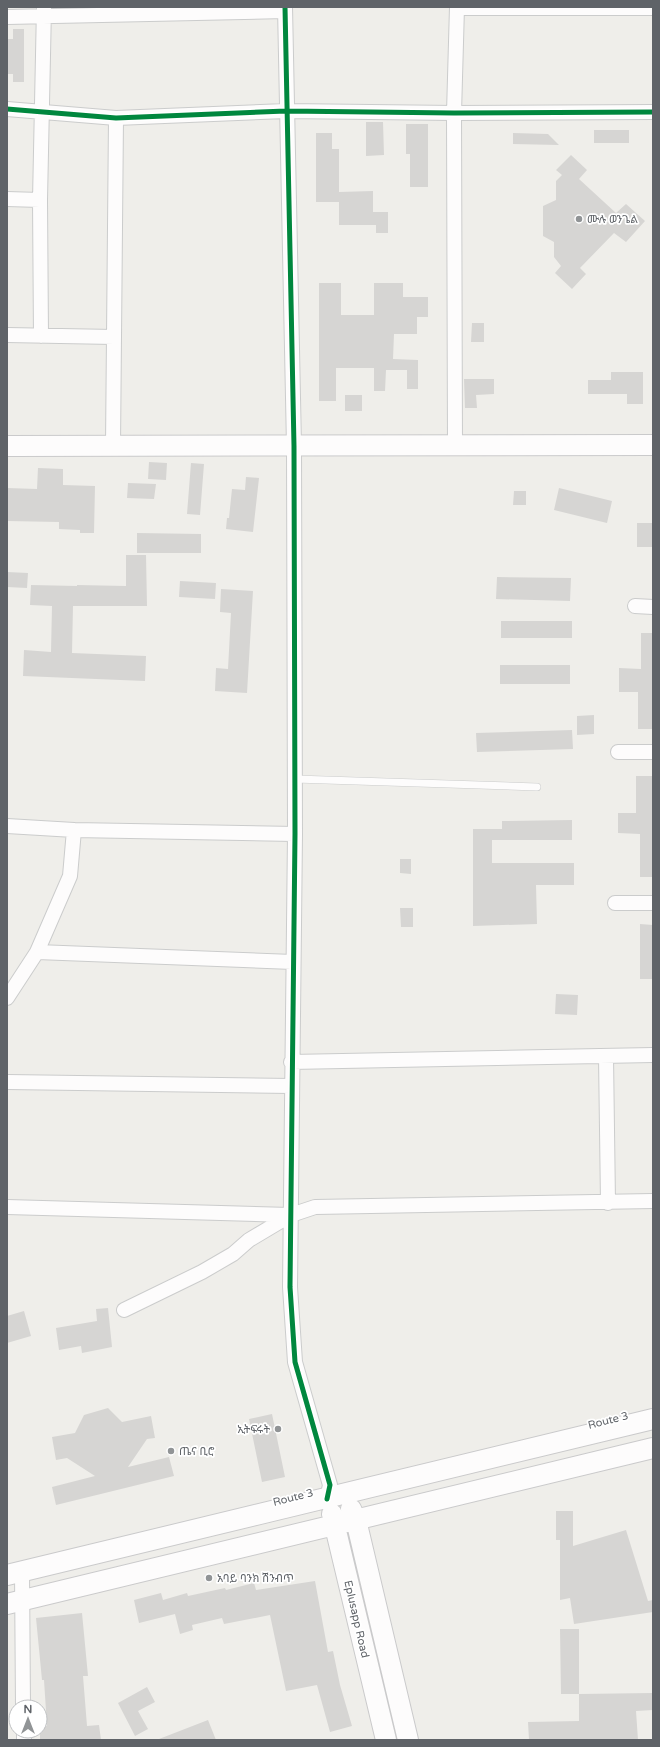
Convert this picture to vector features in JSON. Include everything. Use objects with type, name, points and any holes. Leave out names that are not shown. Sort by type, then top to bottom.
[{"type":"main road","points":[[7,446],[653,446]]},
{"type":"main road","name":"Route 3","points":[[14,1574],[334,1493],[653,1419]]},
{"type":"main road","points":[[14,1602],[653,1448]]},
{"type":"main road","points":[[334,1493],[356,1520],[408,1740]]},
{"type":"main road","name":"Eplusapp Road","points":[[334,1493],[335,1525],[386,1740]]},
{"type":"street","points":[[455,446],[454,113],[457,8],[653,8]]},
{"type":"street","points":[[7,17],[44,12],[285,9],[294,446],[295,834],[291,1062],[290,1287],[295,1362],[334,1493]]},
{"type":"street","points":[[41,336],[40,200],[44,12]]},
{"type":"street","points":[[7,109],[116,118],[286,111],[454,113],[653,112]]},
{"type":"street","points":[[113,446],[116,118]]},
{"type":"street","points":[[7,200],[40,200]]},
{"type":"street","points":[[7,335],[114,337]]},
{"type":"street","points":[[635,606],[653,607]]},
{"type":"street","points":[[618,752],[653,752]]},
{"type":"street","points":[[7,826],[74,830],[295,834]]},
{"type":"street","points":[[7,998],[37,952],[70,876],[74,830]]},
{"type":"street","points":[[615,903],[653,903]]},
{"type":"street","points":[[37,952],[293,962]]},
{"type":"street","points":[[291,1062],[653,1055]]},
{"type":"street","points":[[606,1056],[608,1203]]},
{"type":"street","points":[[7,1082],[291,1086]]},
{"type":"street","points":[[124,1310],[202,1272],[233,1254],[249,1240],[291,1215],[315,1207],[608,1203],[653,1201]]},
{"type":"street","points":[[7,1207],[291,1215]]},
{"type":"street","points":[[14,1574],[14,1602],[23,1699]]},
{"type":"lane","points":[[294,779],[537,787]]},
{"type":"building","points":[[13,29],[24,29],[24,82],[13,82],[13,74],[7,74],[7,39],[13,39]]},
{"type":"building","points":[[366,122],[383,122],[384,155],[366,156]]},
{"type":"building","points":[[406,124],[428,124],[428,187],[410,187],[410,154],[406,154]]},
{"type":"building","points":[[594,130],[629,130],[629,143],[594,143]]},
{"type":"building","points":[[316,133],[332,133],[332,149],[339,149],[339,202],[316,202]]},
{"type":"building","points":[[513,133],[548,134],[559,145],[513,144]]},
{"type":"building","points":[[571,155],[587,170],[579,179],[616,213],[626,204],[645,221],[626,242],[614,233],[580,268],[586,274],[572,289],[555,273],[561,266],[554,257],[554,242],[543,236],[543,206],[556,200],[556,181],[562,175],[556,170]]},
{"type":"building","points":[[373,191],[373,212],[388,212],[388,233],[376,233],[376,225],[339,225],[339,192]]},
{"type":"building","points":[[319,283],[341,283],[341,315],[374,315],[374,283],[403,283],[403,297],[428,297],[428,317],[417,317],[417,334],[394,334],[393,359],[418,360],[418,389],[407,389],[407,370],[386,370],[385,391],[374,391],[374,368],[336,368],[336,401],[319,401]]},
{"type":"building","points":[[472,323],[484,323],[484,342],[471,342]]},
{"type":"building","points":[[611,372],[643,372],[643,404],[627,404],[627,394],[588,394],[588,380],[611,380]]},
{"type":"building","points":[[464,379],[494,379],[494,394],[476,395],[477,408],[465,408]]},
{"type":"building","points":[[345,395],[362,395],[362,411],[345,411]]},
{"type":"building","points":[[149,462],[167,463],[166,480],[148,479]]},
{"type":"building","points":[[191,463],[204,464],[200,515],[187,514]]},
{"type":"building","points":[[38,468],[63,469],[63,485],[95,486],[94,533],[80,533],[80,530],[59,529],[59,522],[7,521],[7,488],[37,489]]},
{"type":"building","points":[[246,477],[259,478],[253,532],[226,529],[227,518],[229,518],[232,489],[245,490]]},
{"type":"building","points":[[128,483],[156,484],[154,499],[127,498]]},
{"type":"building","points":[[559,488],[612,501],[607,523],[554,510]]},
{"type":"building","points":[[514,491],[526,491],[526,505],[513,505]]},
{"type":"building","points":[[637,523],[653,523],[653,547],[637,547]]},
{"type":"building","points":[[137,533],[201,534],[201,553],[137,553]]},
{"type":"building","points":[[126,555],[146,555],[147,606],[73,606],[72,653],[146,656],[145,681],[23,676],[24,650],[51,652],[52,606],[30,605],[31,585],[126,586]]},
{"type":"building","points":[[7,572],[28,573],[27,588],[7,587]]},
{"type":"building","points":[[497,577],[571,578],[570,601],[496,599]]},
{"type":"building","points":[[180,581],[216,583],[215,599],[179,597]]},
{"type":"building","points":[[221,589],[253,591],[247,693],[215,691],[216,668],[228,669],[231,613],[220,612]]},
{"type":"building","points":[[501,621],[572,621],[572,638],[501,638]]},
{"type":"building","points":[[641,633],[653,633],[653,729],[638,729],[638,692],[619,692],[619,668],[641,669]]},
{"type":"building","points":[[500,665],[570,665],[570,684],[500,684]]},
{"type":"building","points":[[594,715],[594,734],[577,735],[577,716]]},
{"type":"building","points":[[572,730],[573,749],[477,752],[476,733]]},
{"type":"building","points":[[636,776],[652,776],[653,877],[640,877],[640,834],[618,833],[618,813],[636,813]]},
{"type":"building","points":[[572,820],[572,840],[492,840],[492,863],[574,863],[574,885],[536,885],[537,924],[473,926],[473,829],[502,829],[502,821]]},
{"type":"building","points":[[400,859],[411,859],[411,874],[400,873]]},
{"type":"building","points":[[400,908],[413,908],[413,927],[401,927]]},
{"type":"building","points":[[640,924],[653,925],[653,979],[640,979]]},
{"type":"building","points":[[556,994],[578,995],[577,1015],[555,1014]]},
{"type":"building","points":[[108,1308],[112,1347],[82,1353],[81,1346],[59,1350],[56,1328],[97,1321],[96,1309]]},
{"type":"building","points":[[24,1311],[31,1336],[7,1343],[7,1316]]},
{"type":"building","points":[[108,1408],[122,1422],[151,1416],[155,1438],[147,1439],[128,1467],[169,1457],[174,1476],[56,1505],[52,1487],[95,1476],[67,1458],[56,1460],[52,1437],[75,1433],[84,1415]]},
{"type":"building","points":[[272,1414],[285,1477],[262,1482],[249,1419]]},
{"type":"building","points":[[556,1511],[573,1511],[573,1546],[626,1530],[648,1601],[653,1600],[653,1612],[574,1624],[570,1598],[560,1600],[560,1540],[556,1540]]},
{"type":"building","points":[[315,1581],[328,1652],[333,1651],[340,1685],[352,1726],[330,1732],[317,1685],[286,1691],[270,1615],[224,1624],[222,1618],[192,1625],[193,1630],[180,1634],[175,1614],[139,1623],[134,1600],[161,1593],[163,1600],[187,1593],[188,1596],[225,1588],[226,1590],[254,1583],[256,1590]]},
{"type":"building","points":[[82,1613],[88,1676],[83,1676],[87,1726],[99,1725],[101,1740],[40,1740],[48,1739],[48,1699],[45,1699],[44,1680],[42,1680],[36,1618]]},
{"type":"building","points":[[560,1629],[579,1629],[579,1694],[561,1694]]},
{"type":"building","points":[[147,1687],[155,1702],[138,1711],[148,1729],[135,1736],[118,1703]]},
{"type":"building","points":[[652,1693],[653,1710],[636,1711],[638,1740],[529,1740],[528,1722],[579,1721],[579,1694]]},
{"type":"building","points":[[208,1720],[216,1740],[159,1740],[159,1739]]},
{"type":"cycle path","points":[[285,7],[294,446],[295,834],[290,1287],[295,1362],[330,1485],[327,1499]]},
{"type":"cycle path","points":[[7,109],[116,118],[286,111],[454,113],[653,112]]},
{"type":"place","name":"ሙሉ ወንጌል","points":[[579,219]]},
{"type":"place","name":"ኢትፍሩት","points":[[278,1429]]},
{"type":"place","name":"ጤና ቢሮ","points":[[171,1451]]},
{"type":"place","name":"አባይ ባንክ ሽንብጥ","points":[[209,1578]]}]
